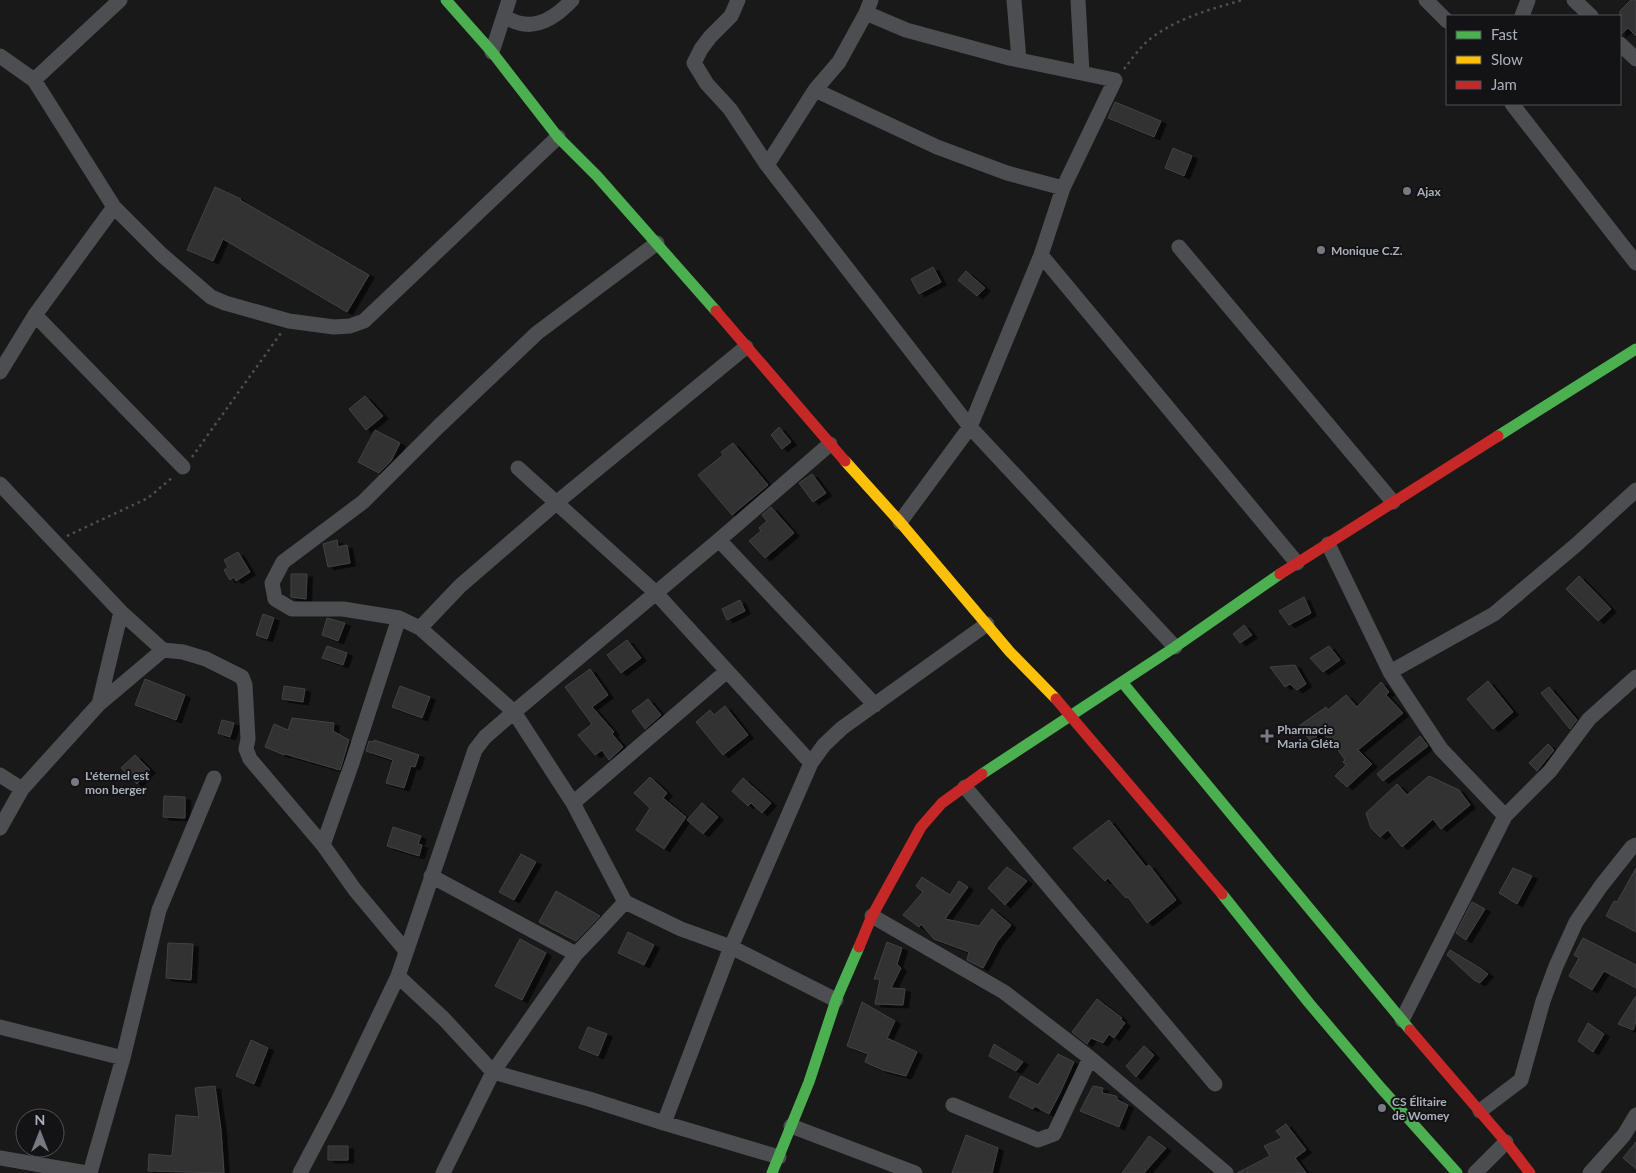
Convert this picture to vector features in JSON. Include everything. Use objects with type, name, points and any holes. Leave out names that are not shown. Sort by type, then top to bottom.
[{"type":"street","points":[[34,80],[120,0]]},
{"type":"street","points":[[446,0],[492,52],[558,137],[597,176],[657,243],[987,624],[1071,716],[1208,877],[1375,1081],[1457,1173]]},
{"type":"street","points":[[492,52],[510,0]]},
{"type":"street","points":[[504,16],[518,23],[534,24],[549,20],[572,0]]},
{"type":"street","points":[[738,0],[731,16],[710,37],[694,62],[707,84],[730,110],[767,165],[970,427],[1175,647]]},
{"type":"street","points":[[1014,0],[1019,60]]},
{"type":"street","points":[[1078,0],[1082,73]]},
{"type":"street","points":[[1426,0],[1446,20]]},
{"type":"street","points":[[1522,15],[1528,0]]},
{"type":"street","points":[[1574,0],[1590,15]]},
{"type":"street","points":[[767,165],[815,90],[840,62],[869,7],[906,30],[1019,60],[1115,80],[1063,188],[1041,255],[970,427],[900,522]]},
{"type":"street","points":[[1621,45],[1636,59]]},
{"type":"street","points":[[0,56],[34,80],[114,207],[161,254],[211,297],[225,304],[289,321],[334,327],[350,326],[364,321],[558,137]]},
{"type":"street","points":[[815,90],[938,147],[1007,174],[1063,188]]},
{"type":"street","points":[[1513,105],[1636,263]]},
{"type":"street","points":[[0,372],[35,315],[114,207]]},
{"type":"street","points":[[657,243],[537,332],[363,502],[283,562],[272,583],[275,599],[292,609],[343,609],[399,618],[420,628],[514,712],[573,803],[625,902],[681,929],[731,947],[836,1000]]},
{"type":"street","points":[[1179,247],[1393,502]]},
{"type":"street","points":[[1041,255],[1296,563]]},
{"type":"street","points":[[35,315],[183,467]]},
{"type":"street","points":[[420,628],[460,586],[556,503],[746,347]]},
{"type":"street","points":[[772,1173],[809,1082],[836,1000],[872,916],[921,826],[942,803],[999,762],[1175,647],[1296,563],[1636,349]]},
{"type":"street","points":[[300,1173],[339,1099],[398,976],[475,750],[485,737],[514,712],[830,444]]},
{"type":"street","points":[[518,468],[655,592],[811,763]]},
{"type":"street","points":[[0,484],[121,612],[163,650],[183,652],[206,659],[242,677],[246,694],[248,739],[246,749],[250,759],[323,845],[355,890],[406,951]]},
{"type":"street","points":[[1390,672],[1494,614],[1576,545],[1636,490]]},
{"type":"street","points":[[719,540],[875,705]]},
{"type":"street","points":[[1328,544],[1390,672],[1441,749],[1505,816]]},
{"type":"street","points":[[99,704],[121,612]]},
{"type":"street","points":[[323,845],[399,618]]},
{"type":"street","points":[[664,1123],[731,947],[811,763],[824,745],[842,728],[987,624]]},
{"type":"street","points":[[0,828],[22,789],[99,704],[163,650]]},
{"type":"street","points":[[573,803],[726,671]]},
{"type":"street","points":[[1402,1020],[1505,816],[1550,771],[1589,719],[1636,677]]},
{"type":"street","points":[[1122,682],[1530,1173]]},
{"type":"street","points":[[0,775],[22,789]]},
{"type":"street","points":[[0,1158],[88,1173],[123,1058],[158,910],[214,778]]},
{"type":"street","points":[[965,787],[1215,1084]]},
{"type":"street","points":[[1480,1111],[1521,1080],[1543,1001],[1576,922],[1600,886],[1632,847],[1636,845]]},
{"type":"street","points":[[431,876],[576,954]]},
{"type":"street","points":[[443,1173],[493,1072],[576,954],[625,902]]},
{"type":"street","points":[[872,916],[1004,992],[1090,1058],[1226,1173]]},
{"type":"street","points":[[398,976],[444,1019],[493,1072],[779,1157]]},
{"type":"street","points":[[0,1027],[123,1058]]},
{"type":"street","points":[[953,1105],[1038,1140],[1054,1134],[1090,1058]]},
{"type":"street","points":[[1590,1173],[1624,1135],[1636,1115]]},
{"type":"street","points":[[791,1126],[915,1173]]},
{"type":"street","points":[[1476,1173],[1506,1142]]},
{"type":"path","points":[[1115,80],[1149,39],[1196,14],[1243,0]]},
{"type":"building","points":[[1631,0],[1636,0],[1636,36],[1628,28],[1621,34],[1620,11]]},
{"type":"building","points":[[1115,102],[1161,121],[1154,137],[1108,118]]},
{"type":"building","points":[[1173,148],[1192,156],[1184,176],[1165,168]]},
{"type":"building","points":[[215,187],[241,199],[369,275],[347,312],[223,239],[213,261],[187,250]]},
{"type":"building","points":[[933,267],[941,282],[919,294],[911,279]]},
{"type":"building","points":[[966,271],[985,288],[977,296],[958,280]]},
{"type":"building","points":[[365,396],[383,416],[366,430],[349,409]]},
{"type":"building","points":[[779,427],[791,442],[782,449],[771,435]]},
{"type":"building","points":[[375,430],[400,443],[391,461],[379,473],[358,462]]},
{"type":"building","points":[[733,443],[768,485],[732,515],[698,475],[723,455],[721,452]]},
{"type":"building","points":[[812,474],[826,493],[813,502],[799,483]]},
{"type":"building","points":[[771,507],[794,533],[765,558],[749,541],[761,531],[759,528],[767,521],[762,515]]},
{"type":"building","points":[[337,540],[338,547],[347,545],[350,563],[328,567],[323,544]]},
{"type":"building","points":[[238,552],[250,572],[236,581],[234,577],[230,580],[224,570],[228,567],[224,560]]},
{"type":"building","points":[[291,574],[307,574],[306,599],[291,597]]},
{"type":"building","points":[[1579,576],[1611,609],[1598,621],[1566,589]]},
{"type":"building","points":[[1304,597],[1311,613],[1289,625],[1279,611]]},
{"type":"building","points":[[740,600],[745,611],[727,620],[722,609]]},
{"type":"building","points":[[263,614],[274,618],[267,639],[256,635]]},
{"type":"building","points":[[327,618],[345,623],[338,641],[322,635]]},
{"type":"building","points":[[1244,625],[1252,635],[1240,643],[1233,634]]},
{"type":"building","points":[[627,640],[641,658],[621,673],[607,655]]},
{"type":"building","points":[[327,646],[347,653],[343,665],[322,658]]},
{"type":"building","points":[[1329,646],[1340,660],[1323,672],[1310,658]]},
{"type":"building","points":[[1295,665],[1306,684],[1297,690],[1290,684],[1285,687],[1270,667]]},
{"type":"building","points":[[590,669],[608,695],[592,707],[614,732],[612,734],[623,747],[609,760],[602,750],[595,755],[578,735],[592,724],[565,687]]},
{"type":"building","points":[[145,679],[185,695],[176,720],[135,705]]},
{"type":"building","points":[[1488,681],[1513,712],[1493,729],[1467,699]]},
{"type":"building","points":[[1381,682],[1389,692],[1386,695],[1403,713],[1358,750],[1372,764],[1347,787],[1335,776],[1346,765],[1343,762],[1345,760],[1334,744],[1320,731],[1312,743],[1299,726],[1326,707],[1328,710],[1346,695],[1357,707]]},
{"type":"building","points":[[284,686],[305,689],[303,702],[282,699]]},
{"type":"building","points":[[400,686],[430,697],[422,718],[392,707]]},
{"type":"building","points":[[1549,687],[1577,720],[1570,729],[1541,693]]},
{"type":"building","points":[[648,699],[661,715],[645,729],[632,711]]},
{"type":"building","points":[[725,706],[748,735],[723,755],[696,722],[710,710],[714,715]]},
{"type":"building","points":[[292,718],[334,723],[333,731],[349,740],[340,770],[284,755],[265,747],[274,724],[288,730]]},
{"type":"building","points":[[222,720],[234,723],[230,737],[218,733]]},
{"type":"building","points":[[1420,736],[1428,746],[1383,781],[1377,774]]},
{"type":"building","points":[[374,740],[419,755],[415,767],[411,766],[404,788],[386,783],[393,760],[366,751],[369,741],[374,742]]},
{"type":"building","points":[[1548,744],[1554,750],[1537,771],[1529,763]]},
{"type":"building","points":[[135,755],[150,770],[137,784],[121,768]]},
{"type":"building","points":[[1429,776],[1459,790],[1470,805],[1441,829],[1433,819],[1402,847],[1388,830],[1380,837],[1371,828],[1366,813],[1397,784],[1407,795]]},
{"type":"building","points":[[650,777],[667,793],[663,798],[686,817],[664,849],[636,830],[650,808],[634,793]]},
{"type":"building","points":[[743,778],[771,803],[762,813],[751,803],[748,806],[732,791]]},
{"type":"building","points":[[164,796],[185,797],[185,818],[163,817]]},
{"type":"building","points":[[702,803],[718,817],[703,834],[687,820]]},
{"type":"building","points":[[1109,820],[1146,867],[1149,865],[1176,900],[1147,923],[1128,897],[1126,898],[1108,878],[1105,881],[1073,848]]},
{"type":"building","points":[[393,827],[421,836],[418,844],[422,845],[419,856],[387,846]]},
{"type":"building","points":[[521,854],[536,862],[514,900],[499,892]]},
{"type":"building","points":[[1007,867],[1027,881],[1005,905],[988,888]]},
{"type":"building","points":[[1513,868],[1532,876],[1517,904],[1499,893]]},
{"type":"building","points":[[1636,868],[1636,932],[1606,916],[1614,901],[1617,902]]},
{"type":"building","points":[[922,877],[950,895],[959,881],[968,887],[945,919],[979,926],[992,909],[1011,925],[997,942],[983,968],[967,960],[969,952],[934,939],[921,924],[919,927],[903,915],[923,892],[916,886]]},
{"type":"building","points":[[556,891],[600,916],[576,941],[539,922]]},
{"type":"building","points":[[1472,902],[1485,909],[1466,940],[1456,933]]},
{"type":"building","points":[[628,932],[654,945],[644,965],[618,953]]},
{"type":"building","points":[[1583,938],[1636,965],[1636,988],[1604,971],[1592,990],[1569,976],[1579,958],[1574,955]]},
{"type":"building","points":[[520,939],[546,953],[522,1000],[495,986]]},
{"type":"building","points":[[887,942],[902,948],[897,964],[901,968],[891,988],[905,989],[903,1005],[875,1004],[880,979],[874,979]]},
{"type":"building","points":[[168,943],[193,944],[191,980],[166,978]]},
{"type":"building","points":[[1450,950],[1488,974],[1480,983],[1474,980],[1447,955]]},
{"type":"building","points":[[1636,996],[1636,1022],[1633,1030],[1618,1024]]},
{"type":"building","points":[[1097,999],[1122,1018],[1120,1019],[1125,1023],[1114,1038],[1109,1034],[1103,1043],[1091,1038],[1087,1044],[1072,1032]]},
{"type":"building","points":[[862,1002],[895,1021],[887,1038],[917,1052],[906,1076],[883,1070],[865,1062],[868,1054],[847,1046]]},
{"type":"building","points":[[1588,1023],[1604,1034],[1593,1052],[1578,1041]]},
{"type":"building","points":[[588,1027],[607,1034],[598,1056],[579,1048]]},
{"type":"building","points":[[251,1040],[268,1048],[254,1084],[236,1076]]},
{"type":"building","points":[[994,1044],[1023,1062],[1016,1071],[989,1056]]},
{"type":"building","points":[[1144,1046],[1154,1055],[1136,1077],[1126,1066]]},
{"type":"building","points":[[1058,1054],[1074,1062],[1049,1114],[1035,1106],[1033,1109],[1009,1097],[1021,1076],[1038,1085]]},
{"type":"building","points":[[215,1086],[224,1173],[148,1171],[149,1154],[172,1156],[176,1115],[199,1117],[195,1088]]},
{"type":"building","points":[[1093,1086],[1103,1088],[1102,1093],[1116,1096],[1118,1100],[1128,1105],[1119,1127],[1080,1111]]},
{"type":"building","points":[[1286,1124],[1306,1150],[1295,1158],[1306,1173],[1237,1173],[1270,1156],[1264,1146],[1282,1138],[1276,1131]]},
{"type":"building","points":[[966,1135],[998,1148],[992,1173],[952,1173]]},
{"type":"building","points":[[1149,1136],[1166,1148],[1144,1173],[1122,1173]]},
{"type":"building","points":[[1636,1142],[1636,1169],[1623,1158]]},
{"type":"building","points":[[328,1146],[348,1146],[348,1160],[328,1160]]},
{"type":"traffic: fast","points":[[446,0],[492,52],[558,137],[597,176],[716,311]]},
{"type":"traffic: fast","points":[[1498,436],[1636,349]]},
{"type":"traffic: fast","points":[[982,774],[1175,647],[1280,574]]},
{"type":"traffic: fast","points":[[1122,682],[1410,1030]]},
{"type":"traffic: fast","points":[[1222,894],[1309,1003],[1381,1088],[1457,1173]]},
{"type":"traffic: fast","points":[[772,1173],[809,1082],[836,1000],[859,947]]},
{"type":"traffic: slow","points":[[845,461],[900,522],[1010,652],[1056,699]]},
{"type":"traffic: jam","points":[[716,311],[845,461]]},
{"type":"traffic: jam","points":[[1280,574],[1498,436]]},
{"type":"traffic: jam","points":[[1056,699],[1222,894]]},
{"type":"traffic: jam","points":[[859,947],[872,916],[921,827],[942,803],[982,774]]},
{"type":"traffic: jam","points":[[1410,1030],[1506,1142],[1530,1173]]},
{"type":"place","name":"Ajax","points":[[1407,191]]},
{"type":"place","name":"Monique C.Z.","points":[[1321,250]]},
{"type":"place","name":"Pharmacie Maria Gléta","points":[[1267,736]]},
{"type":"place","name":"L'éternel est mon berger","points":[[75,782]]},
{"type":"place","name":"CS Élitaire de Womey","points":[[1382,1108]]}]
